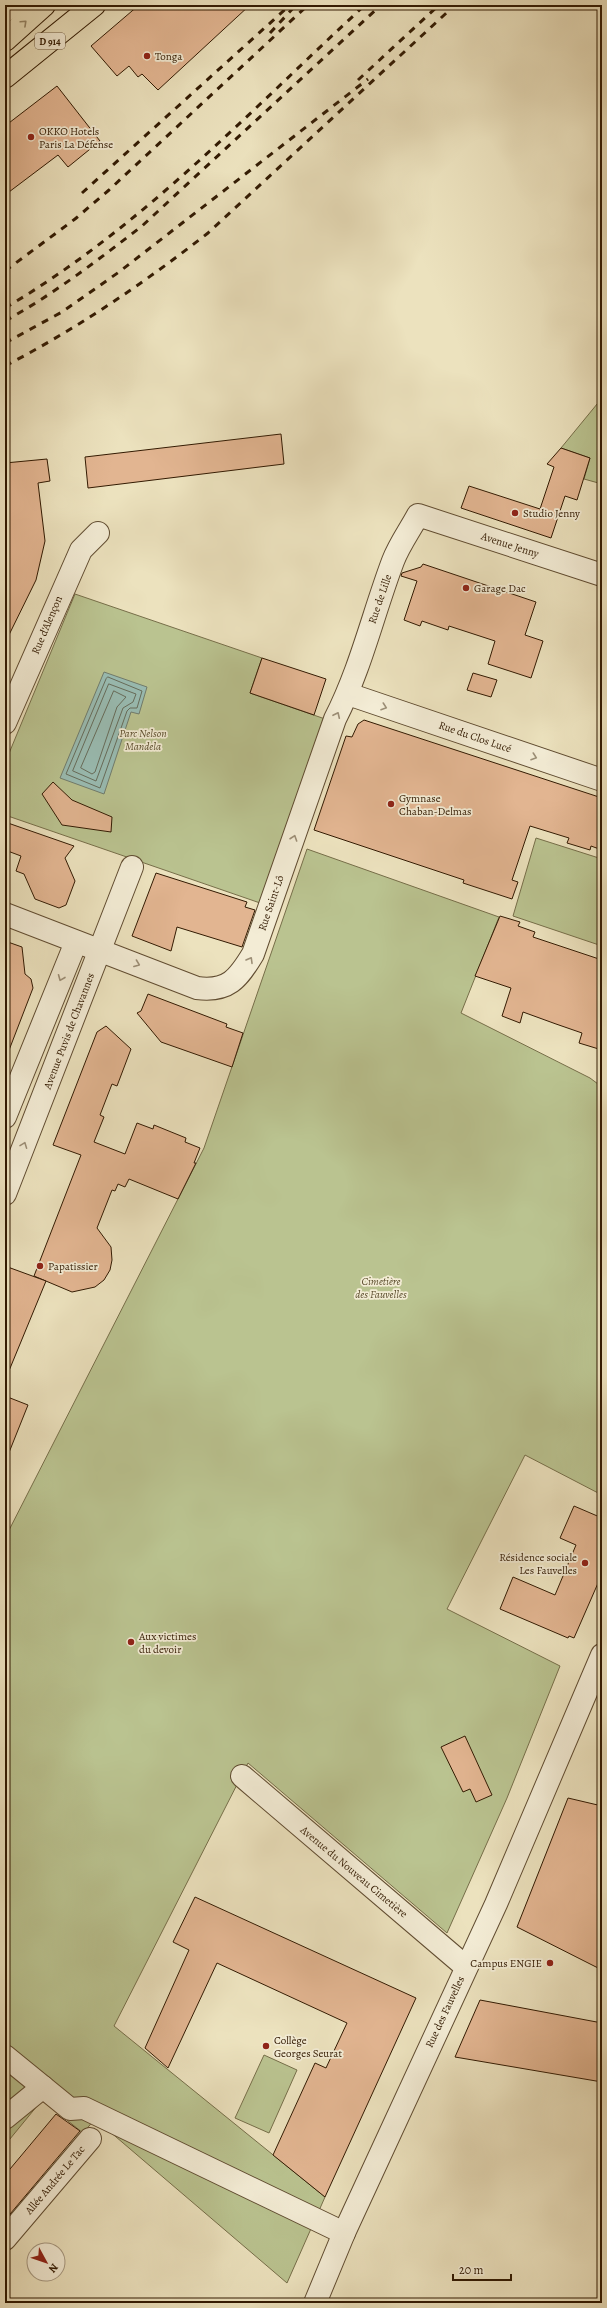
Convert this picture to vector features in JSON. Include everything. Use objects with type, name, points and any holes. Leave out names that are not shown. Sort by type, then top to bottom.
[{"type":"main road","points":[[5,11],[13,5]]},
{"type":"main road","points":[[5,40],[44,5]]},
{"type":"main road","name":"D 914","points":[[5,77],[94,5]]},
{"type":"street","name":"Avenue Jenny","points":[[418,515],[602,575]]},
{"type":"street","name":"Rue de Lille","points":[[349,690],[394,559],[418,515]]},
{"type":"street","name":"Rue d'Alençon","points":[[5,722],[81,550],[98,533]]},
{"type":"street","name":"Rue du Clos Lucé","points":[[349,690],[602,780]]},
{"type":"street","name":"Rue Saint-Lô","points":[[5,914],[197,988],[212,990],[228,985],[242,973],[253,954],[335,719],[349,690]]},
{"type":"street","name":"Avenue Puvis de Chavannes","points":[[5,1194],[132,867]]},
{"type":"street","points":[[5,1117],[76,942]]},
{"type":"street","name":"Rue des Fauvelles","points":[[315,2303],[344,2233],[537,1810],[602,1654]]},
{"type":"street","name":"Avenue du Nouveau Cimetière","points":[[242,1776],[466,1967]]},
{"type":"street","points":[[5,2056],[70,2109],[84,2108],[344,2233]]},
{"type":"street","points":[[5,2118],[43,2087]]},
{"type":"street","name":"Allée Andrée Le Tac","points":[[5,2239],[90,2139]]},
{"type":"green space","points":[[602,398],[602,484],[584,479],[590,458],[561,448]]},
{"type":"green space","name":"Parc Nelson Mandela","points":[[75,594],[262,658],[250,693],[328,720],[263,904],[5,815],[5,763]]},
{"type":"green space","points":[[536,838],[602,859],[602,946],[513,916]]},
{"type":"green space","name":"Cimetière des Fauvelles","points":[[307,849],[499,917],[461,1013],[590,1078],[602,1087],[602,1495],[525,1455],[447,1609],[560,1666],[507,1798],[447,1933],[248,1763],[114,2026],[325,2197],[287,2283],[95,2119],[83,2133],[42,2100],[5,2145],[5,1538],[204,1148]]},
{"type":"green space","points":[[264,2055],[297,2070],[269,2133],[235,2118]]},
{"type":"water","points":[[104,672],[147,687],[139,714],[131,712],[104,794],[60,778]]},
{"type":"building","name":"Tonga","points":[[139,5],[250,5],[158,90],[142,74],[138,77],[129,66],[117,76],[91,46]]},
{"type":"building","points":[[57,86],[100,141],[68,167],[58,155],[5,195],[5,126]]},
{"type":"building","points":[[281,434],[284,464],[88,488],[85,457]]},
{"type":"building","points":[[561,448],[590,458],[577,500],[565,496],[551,538],[461,508],[469,486],[540,509],[554,467],[547,464]]},
{"type":"building","points":[[47,459],[50,481],[38,483],[45,541],[36,580],[5,643],[5,463]]},
{"type":"building","points":[[423,564],[536,602],[525,635],[543,641],[531,678],[488,664],[495,641],[449,626],[448,630],[422,621],[420,626],[404,620],[417,581],[401,576],[402,573],[421,567]]},
{"type":"building","points":[[262,658],[326,679],[314,715],[250,693]]},
{"type":"building","points":[[473,673],[497,680],[491,697],[467,690]]},
{"type":"building","points":[[364,720],[602,798],[602,850],[591,846],[590,850],[567,843],[569,838],[530,826],[512,880],[518,882],[512,899],[463,883],[464,880],[314,830],[346,736],[352,737],[358,724]]},
{"type":"building","points":[[53,782],[72,800],[112,817],[111,832],[62,825],[42,794]]},
{"type":"building","points":[[5,822],[74,846],[65,858],[75,881],[66,905],[59,908],[35,899],[24,874],[16,871],[21,856],[5,850]]},
{"type":"building","points":[[156,873],[247,902],[245,907],[255,910],[242,947],[177,927],[171,951],[132,936]]},
{"type":"building","points":[[500,916],[520,922],[518,926],[535,932],[533,937],[602,960],[602,1050],[579,1043],[582,1033],[523,1012],[520,1023],[502,1016],[511,988],[475,976]]},
{"type":"building","points":[[5,941],[22,947],[25,974],[31,979],[33,988],[6,1058]]},
{"type":"building","points":[[148,994],[227,1024],[226,1027],[243,1033],[232,1067],[161,1042],[137,1013],[141,1011]]},
{"type":"building","points":[[106,1026],[131,1049],[117,1086],[112,1084],[100,1115],[104,1117],[94,1142],[125,1154],[137,1123],[153,1129],[154,1125],[186,1138],[185,1142],[200,1148],[194,1163],[196,1163],[178,1199],[129,1179],[125,1187],[118,1184],[115,1191],[112,1190],[97,1228],[111,1247],[112,1260],[110,1270],[104,1280],[95,1287],[72,1292],[34,1276],[81,1155],[53,1145],[97,1032]]},
{"type":"building","points":[[5,1266],[46,1281],[6,1378],[5,1378]]},
{"type":"building","points":[[5,1396],[28,1405],[6,1460],[5,1459]]},
{"type":"building","name":"Résidence sociale Les Fauvelles","points":[[574,1506],[602,1518],[602,1574],[574,1638],[569,1636],[568,1638],[500,1609],[513,1577],[555,1595],[576,1545],[560,1538]]},
{"type":"building","points":[[465,1736],[492,1795],[476,1802],[470,1789],[463,1792],[441,1747]]},
{"type":"building","points":[[568,1798],[602,1806],[602,1970],[517,1927]]},
{"type":"building","points":[[195,1897],[416,1998],[325,2197],[273,2155],[315,2063],[326,2068],[347,2023],[217,1963],[168,2068],[145,2048],[189,1950],[173,1942]]},
{"type":"building","points":[[480,2000],[602,2023],[602,2082],[455,2057]]},
{"type":"building","points":[[56,2114],[80,2131],[5,2220],[5,2175]]},
{"type":"railway","points":[[82,193],[290,5]]},
{"type":"railway","points":[[270,33],[296,5]]},
{"type":"railway","points":[[5,271],[75,219],[109,190],[308,5]]},
{"type":"railway","points":[[5,308],[55,276],[102,242],[148,205],[236,127],[365,5]]},
{"type":"railway","points":[[5,321],[41,300],[142,226],[381,5]]},
{"type":"railway","points":[[358,80],[439,5]]},
{"type":"railway","points":[[5,366],[59,336],[110,304],[160,270],[208,233],[455,5]]},
{"type":"railway","points":[[5,343],[62,312],[119,272],[368,79]]},
{"type":"place","name":"Tonga","points":[[147,56]]},
{"type":"place","name":"OKKO Hotels Paris La Défense","points":[[31,137]]},
{"type":"place","name":"Studio Jenny","points":[[515,513]]},
{"type":"place","name":"Garage Dac","points":[[466,588]]},
{"type":"place","name":"Gymnase Chaban-Delmas","points":[[391,804]]},
{"type":"place","name":"Papatissier","points":[[40,1266]]},
{"type":"place","name":"Résidence sociale Les Fauvelles","points":[[585,1563]]},
{"type":"place","name":"Aux victimes du devoir","points":[[131,1642]]},
{"type":"place","name":"Campus ENGIE","points":[[550,1963]]},
{"type":"place","name":"Collège Georges Seurat","points":[[266,2046]]}]
